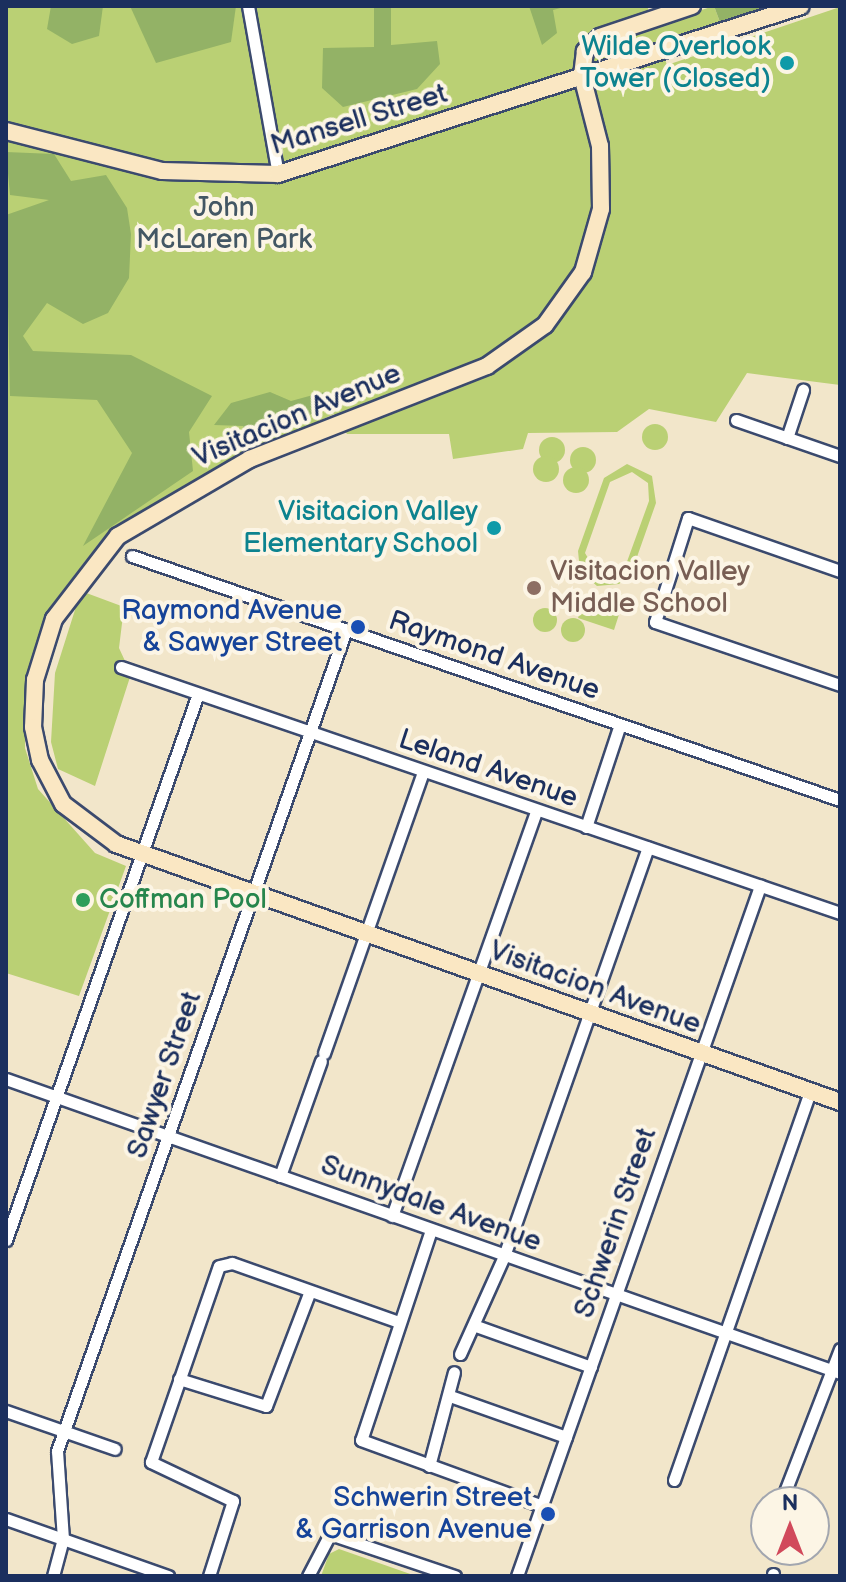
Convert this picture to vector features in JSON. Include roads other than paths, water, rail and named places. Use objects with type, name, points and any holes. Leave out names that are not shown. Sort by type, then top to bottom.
[{"type":"street","points":[[248,6],[278,174]]},
{"type":"street","points":[[582,76],[594,40],[659,11],[692,6]]},
{"type":"street","name":"Mansell Street","points":[[6,131],[162,171],[278,174],[801,6]]},
{"type":"street","name":"Visitacion Avenue","points":[[582,76],[600,146],[601,209],[583,272],[545,325],[487,366],[322,427],[162,506],[105,548],[61,606],[35,680],[40,760],[74,816],[142,854],[840,1102]]},
{"type":"street","points":[[787,438],[803,390]]},
{"type":"street","points":[[736,420],[840,456]]},
{"type":"street","points":[[840,571],[688,518],[655,622],[840,685]]},
{"type":"street","name":"Raymond Avenue","points":[[132,556],[840,800]]},
{"type":"street","name":"Sawyer Street","points":[[63,1539],[56,1459],[64,1432],[346,630]]},
{"type":"street","name":"Leland Avenue","points":[[121,667],[840,913]]},
{"type":"street","points":[[6,1240],[11,1208],[56,1097],[198,694]]},
{"type":"street","points":[[586,827],[620,724]]},
{"type":"street","points":[[280,1176],[423,772]]},
{"type":"street","points":[[392,1216],[536,811]]},
{"type":"street","points":[[460,1354],[476,1326],[504,1256],[648,848]]},
{"type":"street","name":"Schwerin Street","points":[[517,1576],[760,886]]},
{"type":"street","name":"Sunnydale Avenue","points":[[6,1079],[834,1371]]},
{"type":"street","points":[[674,1480],[721,1360],[725,1333],[810,1092]]},
{"type":"street","points":[[431,1230],[360,1435],[429,1466],[542,1506]]},
{"type":"street","points":[[209,1576],[233,1501],[151,1462],[223,1264],[399,1322]]},
{"type":"street","points":[[179,1379],[266,1406],[310,1291]]},
{"type":"street","points":[[476,1326],[591,1367]]},
{"type":"street","points":[[787,1486],[840,1349]]},
{"type":"street","points":[[429,1466],[454,1372]]},
{"type":"street","points":[[450,1396],[566,1437]]},
{"type":"street","points":[[6,1411],[115,1449]]},
{"type":"street","points":[[6,1519],[168,1576]]},
{"type":"street","points":[[308,1576],[321,1540],[334,1534],[455,1576]]},
{"type":"street","points":[[53,1576],[63,1539]]},
{"type":"place","name":"Wilde Overlook Tower (Closed)","points":[[787,63]]},
{"type":"place","name":"Visitacion Valley Elementary School","points":[[494,528]]},
{"type":"place","name":"Visitacion Valley Middle School","points":[[534,588]]},
{"type":"place","name":"Raymond Avenue & Sawyer Street","points":[[358,627]]},
{"type":"place","name":"Coffman Pool","points":[[83,900]]},
{"type":"place","name":"Schwerin Street & Garrison Avenue","points":[[548,1514]]},
{"type":"park label","name":"John McLaren Park","points":[[224,224]]}]
